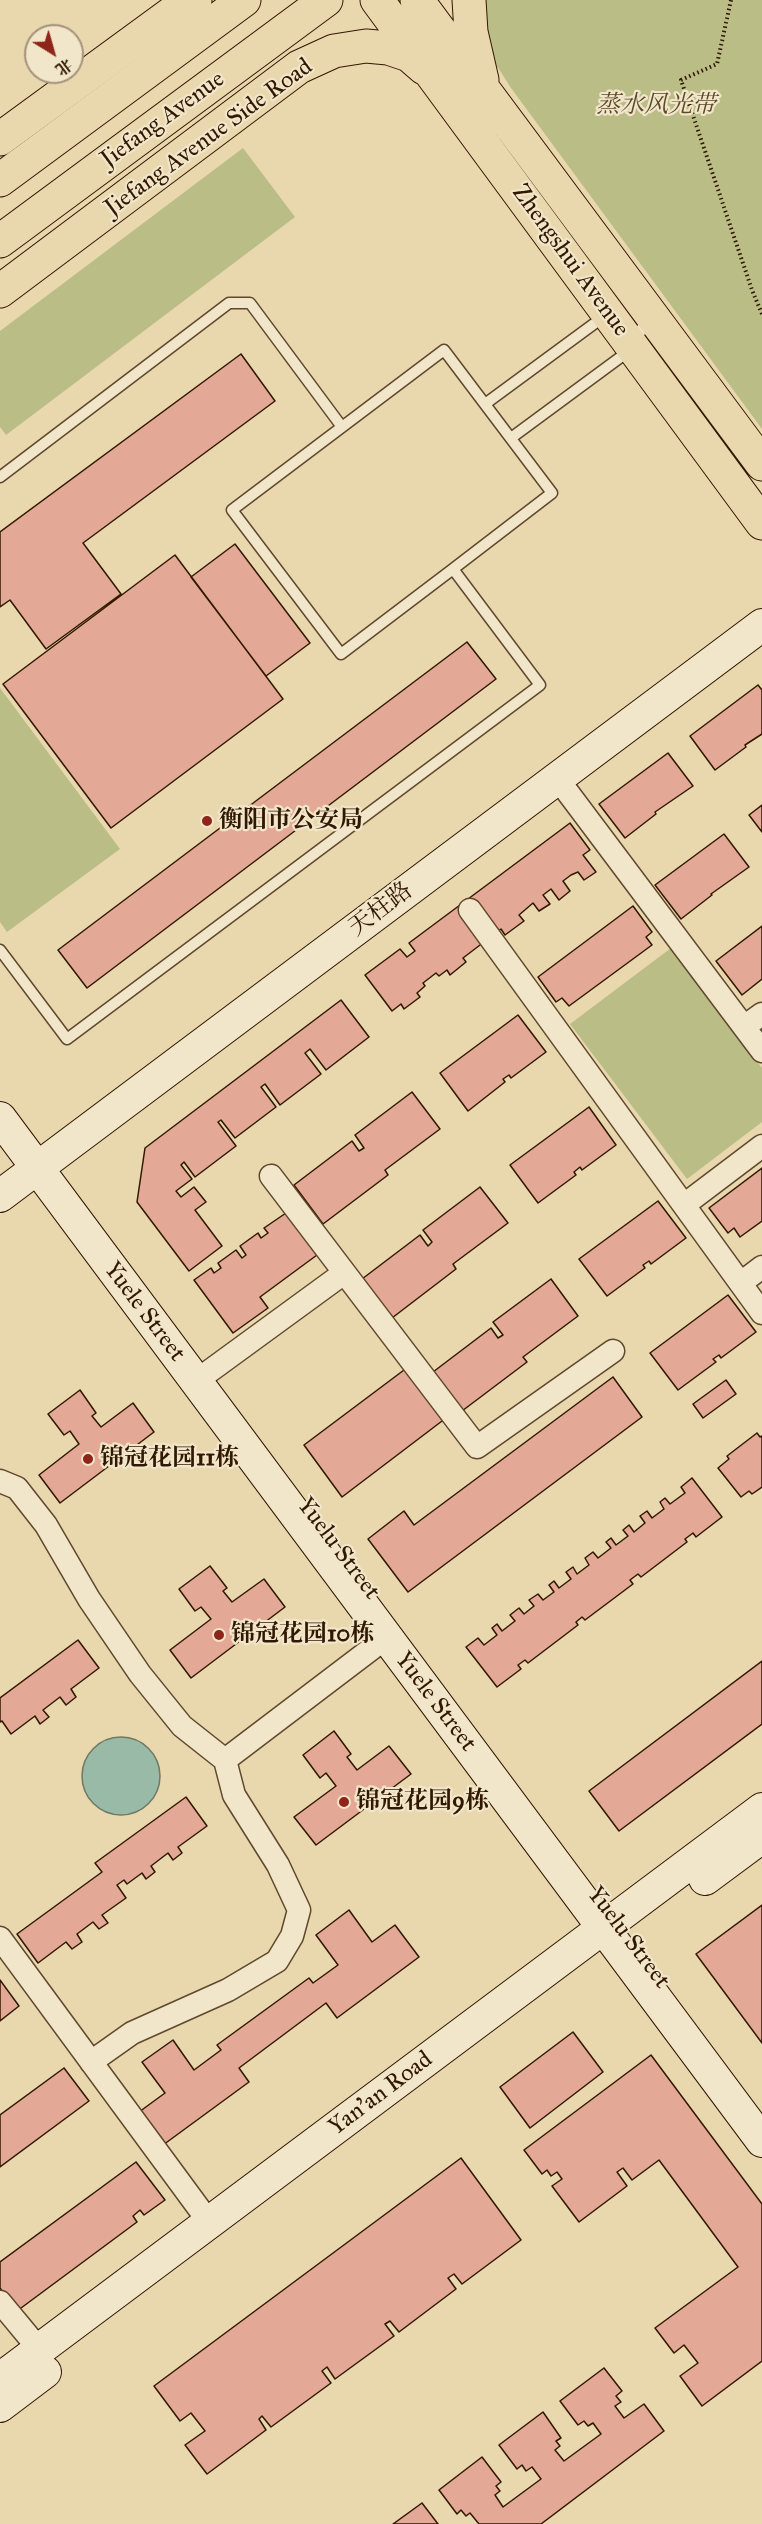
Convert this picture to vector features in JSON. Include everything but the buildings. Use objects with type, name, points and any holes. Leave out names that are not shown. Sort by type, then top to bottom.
[{"type":"main road","points":[[0,139],[190,0]]},
{"type":"main road","points":[[142,75],[195,0]]},
{"type":"main road","name":"Jiefang Avenue","points":[[0,180],[244,0]]},
{"type":"main road","name":"Jiefang Avenue","points":[[0,241],[326,0]]},
{"type":"main road","name":"Zhengshui Avenue","points":[[376,0],[432,74],[628,313],[762,464]]},
{"type":"main road","name":"Zhengshui Avenue","points":[[417,0],[484,91],[628,313],[633,348],[762,523]]},
{"type":"main road","points":[[469,0],[471,32],[484,91]]},
{"type":"main road","name":"Jiefang Avenue Side Road","points":[[0,291],[299,67],[334,51],[366,46],[388,48],[409,55],[432,74]]},
{"type":"street","name":"天柱路","points":[[0,1196],[762,625]]},
{"type":"street","points":[[557,778],[753,1021],[762,1051]]},
{"type":"street","points":[[470,910],[762,1313]]},
{"type":"street","name":"Yuelu Street","points":[[0,1095],[42,1164],[207,1373],[615,1932],[762,2118]]},
{"type":"street","name":"Yuele Street","points":[[0,1118],[42,1164],[387,1637],[615,1932],[762,2141]]},
{"type":"street","points":[[684,1205],[762,1146]]},
{"type":"street","points":[[271,1176],[477,1447],[613,1351]]},
{"type":"street","points":[[741,1283],[762,1268]]},
{"type":"street","points":[[207,1373],[344,1273]]},
{"type":"street","points":[[0,1481],[17,1488],[46,1525],[89,1599],[147,1683],[182,1725],[225,1760],[234,1795],[278,1865],[298,1910],[292,1936],[277,1961],[228,1990],[132,2033],[91,2062]]},
{"type":"street","points":[[225,1760],[387,1637]]},
{"type":"street","name":"Yan'an Road","points":[[0,2406],[615,1932],[762,1809]]},
{"type":"street","name":"Yan'an Road","points":[[0,2379],[209,2222],[615,1932],[762,1837]]},
{"type":"street","points":[[0,1938],[209,2222]]},
{"type":"street","points":[[0,2302],[39,2349]]},
{"type":"lane","points":[[0,477],[229,303],[250,303],[342,427]]},
{"type":"lane","points":[[485,404],[628,313]]},
{"type":"lane","points":[[511,438],[633,348]]},
{"type":"lane","points":[[444,351],[485,404],[552,493],[341,654],[232,510],[444,351]]},
{"type":"lane","points":[[0,950],[67,1039],[540,685],[453,569]]},
{"type":"path","points":[[731,0],[717,64],[681,80],[762,314]]},
{"type":"green space","name":"蒸水风光带","points":[[486,0],[762,0],[762,429],[511,88],[495,63],[487,31]]},
{"type":"green space","points":[[243,148],[295,217],[6,435],[0,427],[0,331]]},
{"type":"green space","points":[[0,688],[120,849],[7,932],[0,922]]},
{"type":"green space","points":[[671,948],[762,1068],[762,1122],[687,1179],[570,1024]]},
{"type":"shaded area","points":[[121,1737],[136,1740],[148,1749],[157,1761],[160,1776],[157,1791],[148,1803],[136,1812],[121,1815],[106,1812],[94,1803],[85,1791],[82,1776],[85,1761],[94,1749],[106,1740]]},
{"type":"place","name":"衡阳市公安局","points":[[207,821]]},
{"type":"place","name":"锦冠花园11栋","points":[[88,1459]]},
{"type":"place","name":"锦冠花园10栋","points":[[219,1635]]},
{"type":"place","name":"锦冠花园9栋","points":[[344,1802]]}]
